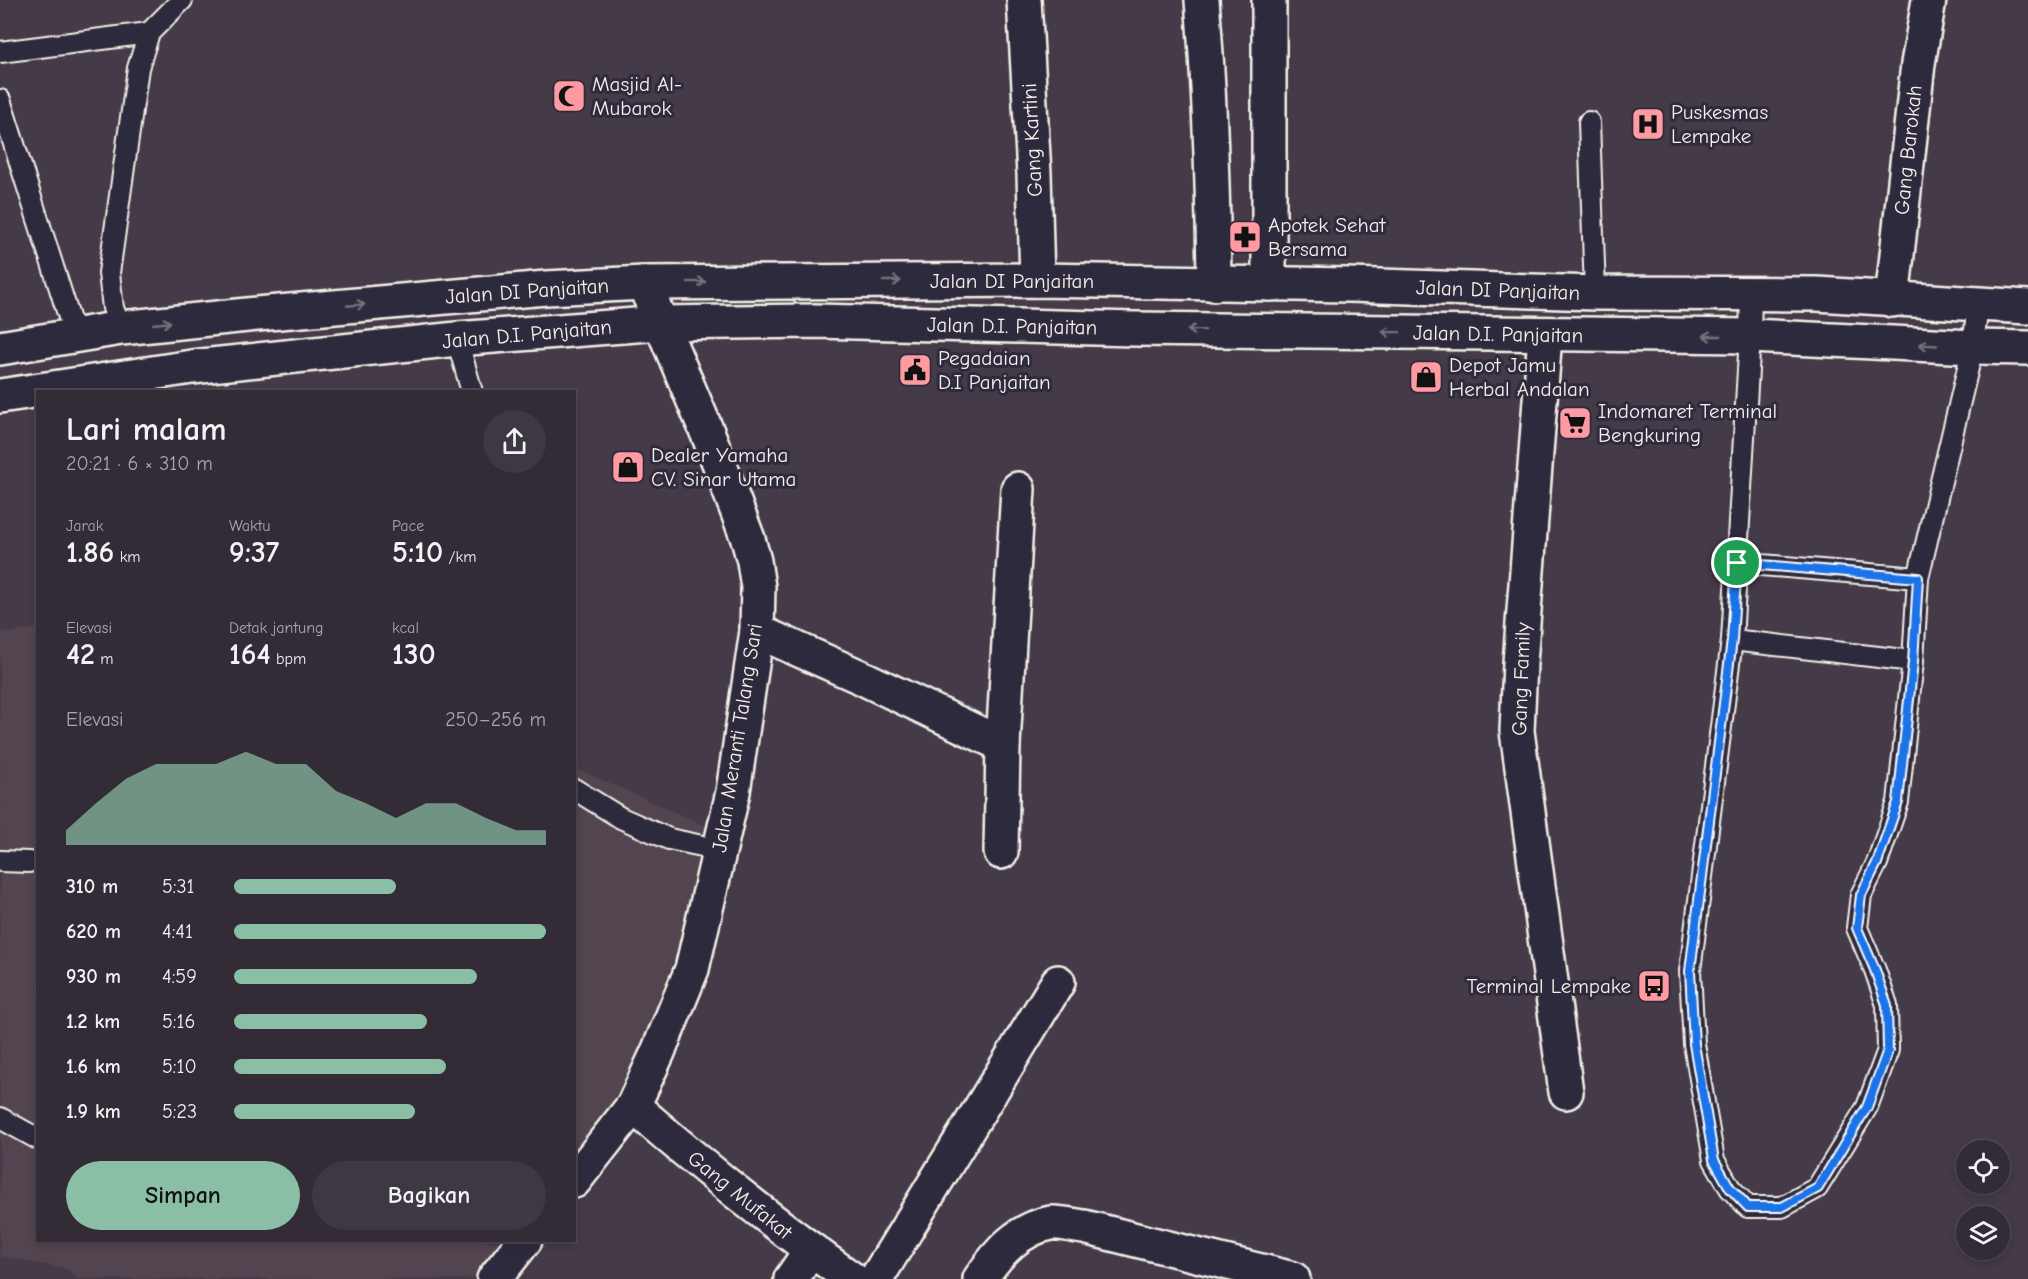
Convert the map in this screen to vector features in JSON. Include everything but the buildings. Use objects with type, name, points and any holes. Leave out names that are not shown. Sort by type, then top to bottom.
[{"type":"main road","name":"Gang Kartini","points":[[1024,0],[1034,174],[1037,280]]},
{"type":"main road","points":[[1202,0],[1211,142],[1214,284]]},
{"type":"main road","points":[[1269,0],[1269,284]]},
{"type":"main road","name":"Gang Barokah","points":[[1892,300],[1918,64],[1929,0]]},
{"type":"main road","name":"Jalan DI Panjaitan","points":[[0,348],[121,328],[546,288],[644,283],[1037,280],[1349,285],[1594,293],[1817,294],[2028,307]]},
{"type":"main road","name":"Jalan Meranti Talang Sari","points":[[576,1177],[633,1106],[692,969],[733,792],[757,631],[759,586],[748,539],[710,439],[644,283]]},
{"type":"main road","points":[[1348,332],[1349,285]]},
{"type":"main road","name":"Jalan D.I. Panjaitan","points":[[40,390],[192,367],[457,339],[661,323],[815,321],[1135,329],[1750,336],[2028,348]]},
{"type":"main road","name":"Gang Family","points":[[1545,335],[1520,663],[1517,731],[1566,1092]]},
{"type":"main road","name":"Jalan D.I. Panjaitan","points":[[0,396],[36,391]]},
{"type":"main road","points":[[1001,852],[1003,745],[1018,489]]},
{"type":"main road","points":[[757,631],[865,679],[1003,745]]},
{"type":"main road","points":[[876,1279],[1058,982]]},
{"type":"main road","name":"Gang Mufakat","points":[[633,1106],[702,1165],[852,1279]]},
{"type":"main road","points":[[980,1279],[998,1253],[1027,1231],[1052,1223],[1083,1227],[1293,1279]]},
{"type":"main road","points":[[494,1279],[523,1242]]},
{"type":"main road","points":[[790,1279],[811,1250]]},
{"type":"lane","points":[[121,328],[114,308],[109,273],[138,68],[149,33],[182,0]]},
{"type":"lane","points":[[0,52],[149,33]]},
{"type":"lane","points":[[0,100],[75,336]]},
{"type":"lane","points":[[1589,122],[1594,293]]},
{"type":"lane","points":[[1751,294],[1732,640],[1690,971],[1694,1044],[1714,1160],[1730,1188],[1748,1207],[1782,1207],[1818,1188],[1867,1107],[1888,1050],[1887,1005],[1857,928],[1861,895],[1877,863],[1898,802],[1913,662],[1918,578],[1973,347],[1978,304]]},
{"type":"lane","points":[[457,339],[471,390]]},
{"type":"lane","points":[[1737,563],[1918,578]]},
{"type":"lane","points":[[1732,640],[1913,662]]},
{"type":"lane","points":[[576,790],[621,818],[669,839],[721,850]]},
{"type":"lane","points":[[0,861],[28,862]]},
{"type":"lane","points":[[0,1118],[36,1138]]},
{"type":"shaded area","points":[[36,628],[36,1242],[502,1242],[471,1279],[78,1279],[68,1269],[0,1256],[0,631],[9,633]]},
{"type":"shaded area","points":[[576,768],[711,828],[698,888],[628,1091],[576,1155]]},
{"type":"place","name":"Masjid Al- Mubarok","points":[[569,96]]},
{"type":"place","name":"Puskesmas Lempake","points":[[1648,124]]},
{"type":"place","name":"Apotek Sehat Bersama","points":[[1245,237]]},
{"type":"place","name":"Pegadaian D.I Panjaitan","points":[[915,370]]},
{"type":"place","name":"Depot Jamu Herbal Andalan","points":[[1426,377]]},
{"type":"place","name":"Indomaret Terminal Bengkuring","points":[[1575,423]]},
{"type":"place","name":"Dealer Yamaha CV. Sinar Utama","points":[[628,467]]},
{"type":"place","name":"Terminal Lempake","points":[[1654,986]]},
{"type":"route","points":[[1737,563],[1918,578],[1913,662],[1898,802],[1877,863],[1861,895],[1857,928],[1887,1005],[1888,1050],[1867,1107],[1818,1188],[1782,1207],[1748,1207],[1730,1188],[1714,1160],[1694,1044],[1690,971],[1732,640],[1737,563]]}]
